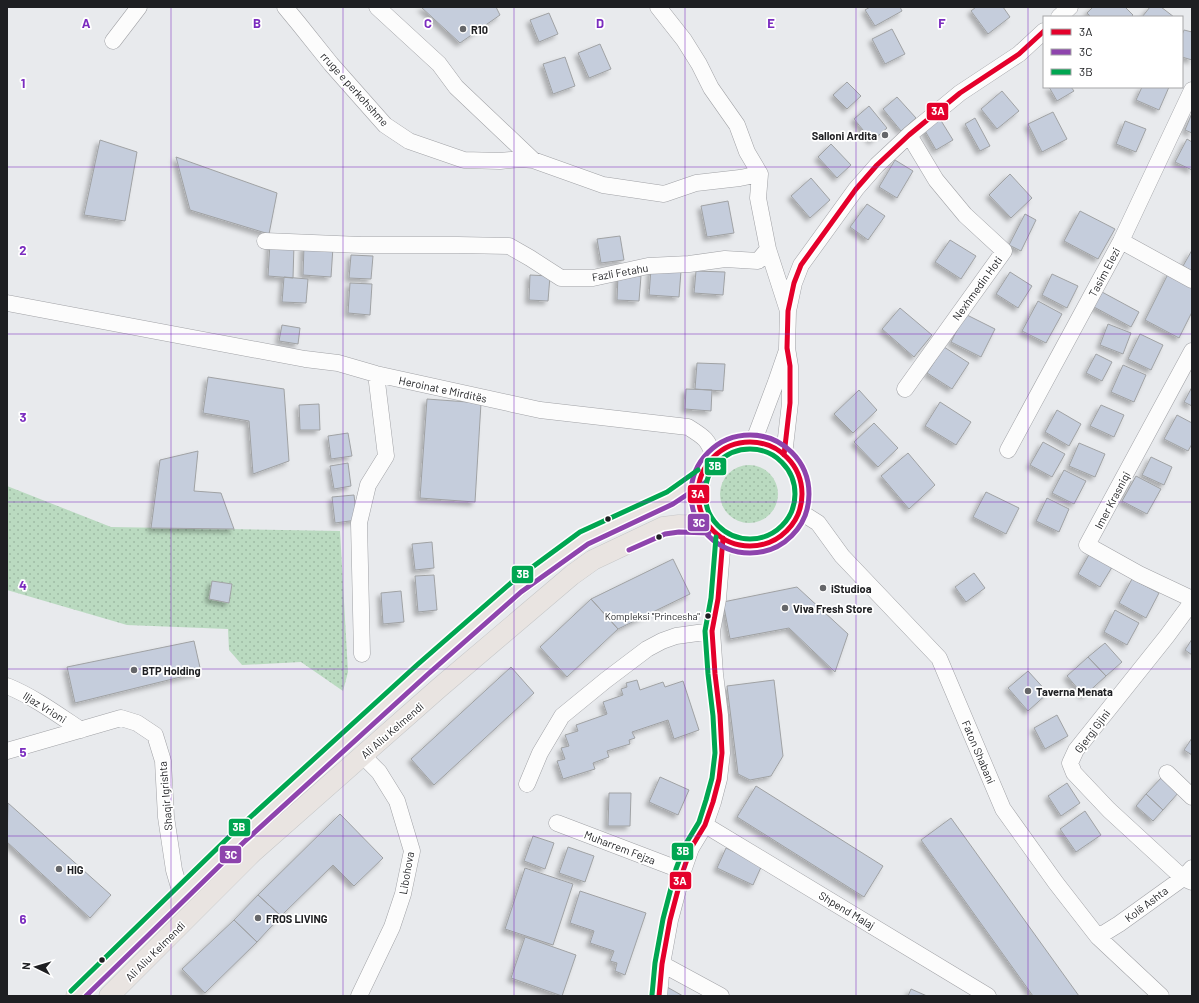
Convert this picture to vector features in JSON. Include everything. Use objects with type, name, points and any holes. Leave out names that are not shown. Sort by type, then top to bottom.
[{"type":"main road","name":"Ali Aliu Kelmendi","points":[[76,996],[239,836],[422,670],[517,588],[584,538],[670,498],[702,476]]},
{"type":"main road","name":"Ali Aliu Kelmendi","points":[[109,996],[254,852],[439,688],[572,575],[592,560],[663,527],[678,525],[716,532]]},
{"type":"street","points":[[113,41],[139,7]]},
{"type":"street","name":"rruge e perkohshme","points":[[285,7],[331,64],[385,125],[409,141],[464,160],[533,160],[603,186],[664,194],[696,184],[760,174]]},
{"type":"street","name":"rruge e perkohshme","points":[[377,7],[439,64],[456,87],[533,160]]},
{"type":"street","points":[[658,7],[688,46],[711,88],[737,125],[747,152],[760,174],[758,198],[768,249],[788,311]]},
{"type":"street","points":[[1060,16],[1070,7]]},
{"type":"street","points":[[784,455],[790,403],[790,366],[787,348],[788,311],[794,283],[801,265],[856,189],[909,135],[960,93],[1019,54],[1043,32]]},
{"type":"street","name":"Tasim Elezi","points":[[1008,450],[1121,240],[1192,90]]},
{"type":"street","name":"Nexhmedin Hoti","points":[[905,389],[1004,251],[965,215],[936,180],[909,135]]},
{"type":"street","points":[[1121,240],[1192,280]]},
{"type":"street","name":"Fazli Fetahu","points":[[265,241],[361,245],[509,246],[561,278],[593,278],[648,266],[689,264],[725,259],[758,261],[768,249]]},
{"type":"street","name":"Heroinat e Mirditës","points":[[7,303],[305,359],[338,363],[376,374],[540,410],[688,427],[708,442],[714,457]]},
{"type":"street","points":[[753,443],[787,348]]},
{"type":"street","name":"Imer Krasniqi","points":[[1192,351],[1087,545],[1139,574],[1192,599]]},
{"type":"street","points":[[362,654],[359,523],[368,485],[386,456],[376,374]]},
{"type":"street","points":[[753,443],[769,446],[784,455],[792,465],[799,478],[802,497],[796,519],[787,530],[768,543],[754,546],[735,544],[716,532],[702,513],[699,500],[699,486],[702,476],[708,464],[714,457],[730,447],[739,444],[753,443]]},
{"type":"street","name":"Faton Shabani","points":[[799,511],[818,523],[842,556],[939,658],[1003,809],[1056,883],[1098,937],[1161,996]]},
{"type":"street","points":[[659,996],[662,964],[670,920],[683,871],[691,848],[705,824],[719,779],[722,753],[712,631],[718,599],[716,532]]},
{"type":"street","name":"Gjergj Gjini","points":[[1189,876],[1109,810],[1074,774],[1070,763],[1076,750],[1167,636],[1192,602]]},
{"type":"street","points":[[527,784],[540,754],[562,716],[606,680],[648,649],[662,641],[676,636],[712,631]]},
{"type":"street","name":"Iljaz Vrioni","points":[[7,686],[19,691],[50,709],[81,730]]},
{"type":"street","name":"Shaqir Igrishta","points":[[7,751],[121,718],[137,723],[155,735],[163,761],[166,817],[174,870],[181,894]]},
{"type":"street","name":"Libohova","points":[[359,996],[392,926],[403,894],[412,852],[397,801],[379,772],[363,756]]},
{"type":"street","points":[[1167,773],[1192,798]]},
{"type":"street","name":"Muharrem Fejza","points":[[557,823],[683,871]]},
{"type":"street","name":"Shpend Malaj","points":[[705,824],[988,996]]},
{"type":"street","name":"Kolë Ashta","points":[[1098,937],[1189,876]]},
{"type":"street","points":[[662,964],[721,996]]},
{"type":"green space","points":[[743,465],[755,465],[770,473],[778,488],[778,500],[770,515],[755,523],[743,523],[728,515],[720,500],[720,488],[728,473]]},
{"type":"green space","points":[[7,486],[111,527],[340,531],[348,672],[343,691],[301,662],[242,665],[229,650],[228,629],[127,625],[7,590]]},
{"type":"building","name":"R10","points":[[421,7],[496,7],[500,15],[460,43]]},
{"type":"building","points":[[870,7],[900,7],[902,11],[875,26],[865,10]]},
{"type":"building","points":[[976,7],[1003,7],[1010,17],[988,34],[971,11]]},
{"type":"building","points":[[1093,7],[1125,7],[1133,15],[1090,16],[1087,13]]},
{"type":"building","points":[[1150,7],[1161,7],[1173,16],[1143,16]]},
{"type":"building","points":[[549,13],[558,34],[539,42],[530,20]]},
{"type":"building","points":[[892,29],[905,54],[885,64],[872,39]]},
{"type":"building","points":[[1184,30],[1192,32],[1192,60],[1183,57]]},
{"type":"building","points":[[600,44],[611,69],[589,78],[578,53]]},
{"type":"building","points":[[565,57],[575,86],[553,94],[543,64]]},
{"type":"building","points":[[847,82],[861,96],[847,109],[833,95]]},
{"type":"building","points":[[1050,88],[1072,88],[1074,91],[1057,101]]},
{"type":"building","points":[[1142,88],[1169,88],[1159,110],[1136,100]]},
{"type":"building","points":[[1002,91],[1019,111],[997,129],[981,109]]},
{"type":"building","points":[[897,97],[916,118],[901,131],[883,109]]},
{"type":"building","points":[[869,106],[887,128],[872,141],[854,119]]},
{"type":"building","points":[[1053,112],[1067,139],[1042,152],[1028,124]]},
{"type":"building","points":[[1192,113],[1192,133],[1185,130]]},
{"type":"building","points":[[975,118],[990,146],[980,151],[965,124]]},
{"type":"building","points":[[940,119],[953,140],[936,150],[924,129]]},
{"type":"building","points":[[1125,121],[1146,129],[1136,152],[1116,144]]},
{"type":"building","points":[[1187,139],[1192,142],[1192,170],[1175,162]]},
{"type":"building","points":[[100,140],[137,152],[125,221],[84,215]]},
{"type":"building","points":[[831,144],[851,165],[837,178],[818,157]]},
{"type":"building","points":[[176,157],[277,193],[269,234],[190,210]]},
{"type":"building","points":[[895,160],[913,171],[897,198],[879,187]]},
{"type":"building","points":[[1010,174],[1032,198],[1011,218],[989,195]]},
{"type":"building","points":[[811,178],[830,200],[810,218],[791,196]]},
{"type":"building","points":[[728,201],[734,233],[707,237],[701,206]]},
{"type":"building","points":[[867,204],[885,216],[868,240],[850,227]]},
{"type":"building","points":[[1080,211],[1115,229],[1098,259],[1064,241]]},
{"type":"building","points":[[1025,214],[1036,220],[1021,251],[1009,245]]},
{"type":"building","points":[[620,236],[624,260],[601,263],[597,239]]},
{"type":"building","points":[[950,240],[976,256],[961,279],[935,262]]},
{"type":"building","points":[[270,243],[294,245],[293,278],[268,276]]},
{"type":"building","points":[[304,246],[333,247],[331,277],[303,275]]},
{"type":"building","points":[[1192,250],[1192,271],[1183,266]]},
{"type":"building","points":[[351,255],[373,256],[371,279],[349,278]]},
{"type":"building","points":[[651,269],[681,271],[679,297],[649,295]]},
{"type":"building","points":[[696,271],[725,272],[723,295],[694,293]]},
{"type":"building","points":[[1010,272],[1032,286],[1018,308],[996,294]]},
{"type":"building","points":[[1169,272],[1192,284],[1192,312],[1179,338],[1145,320]]},
{"type":"building","points":[[1052,274],[1078,286],[1067,308],[1042,295]]},
{"type":"building","points":[[530,275],[550,276],[548,301],[529,300]]},
{"type":"building","points":[[618,275],[641,276],[639,301],[617,300]]},
{"type":"building","points":[[284,277],[308,279],[306,303],[282,302]]},
{"type":"building","points":[[350,283],[372,284],[370,315],[348,313]]},
{"type":"building","points":[[1102,292],[1139,312],[1131,327],[1094,307]]},
{"type":"building","points":[[1038,301],[1062,314],[1046,343],[1022,331]]},
{"type":"building","points":[[900,308],[932,335],[914,357],[882,329]]},
{"type":"building","points":[[965,314],[995,329],[981,357],[951,342]]},
{"type":"building","points":[[1108,324],[1131,333],[1123,354],[1100,345]]},
{"type":"building","points":[[282,325],[300,328],[298,344],[279,341]]},
{"type":"building","points":[[1140,334],[1163,345],[1151,370],[1128,359]]},
{"type":"building","points":[[944,347],[969,363],[952,389],[927,373]]},
{"type":"building","points":[[1096,354],[1112,362],[1102,381],[1086,373]]},
{"type":"building","points":[[697,363],[725,364],[723,391],[695,389]]},
{"type":"building","points":[[1123,365],[1146,375],[1134,402],[1111,392]]},
{"type":"building","points":[[208,377],[284,389],[289,461],[253,474],[249,421],[203,413]]},
{"type":"building","points":[[1192,387],[1192,406],[1184,402]]},
{"type":"building","points":[[686,389],[712,390],[711,411],[685,409]]},
{"type":"building","points":[[859,390],[877,410],[853,433],[834,414]]},
{"type":"building","points":[[427,399],[481,403],[475,502],[420,498]]},
{"type":"building","points":[[940,402],[971,422],[956,445],[925,426]]},
{"type":"building","points":[[319,404],[320,430],[300,430],[299,405]]},
{"type":"building","points":[[1101,405],[1124,415],[1114,437],[1090,426]]},
{"type":"building","points":[[1057,410],[1081,424],[1069,446],[1045,432]]},
{"type":"building","points":[[1177,415],[1192,423],[1192,444],[1188,451],[1164,439]]},
{"type":"building","points":[[874,423],[898,448],[878,467],[854,442]]},
{"type":"building","points":[[348,433],[352,456],[331,459],[328,436]]},
{"type":"building","points":[[1043,442],[1065,454],[1052,477],[1030,465]]},
{"type":"building","points":[[1079,443],[1105,454],[1095,477],[1069,466]]},
{"type":"building","points":[[198,451],[194,491],[221,493],[234,529],[151,528],[160,460]]},
{"type":"building","points":[[908,453],[935,485],[909,509],[881,476]]},
{"type":"building","points":[[1151,457],[1172,467],[1164,485],[1142,475]]},
{"type":"building","points":[[348,463],[351,486],[334,489],[330,466]]},
{"type":"building","points":[[1064,470],[1086,481],[1074,504],[1052,493]]},
{"type":"building","points":[[1136,476],[1161,489],[1147,514],[1122,501]]},
{"type":"building","points":[[986,492],[1019,508],[1006,534],[973,517]]},
{"type":"building","points":[[354,495],[357,520],[335,523],[332,497]]},
{"type":"building","points":[[1047,498],[1069,509],[1059,532],[1036,521]]},
{"type":"building","points":[[432,542],[434,568],[415,570],[412,544]]},
{"type":"building","points":[[1091,551],[1114,564],[1100,587],[1078,574]]},
{"type":"building","points":[[673,559],[690,594],[618,629],[591,599]]},
{"type":"building","points":[[974,573],[985,588],[966,602],[955,587]]},
{"type":"building","points":[[434,575],[437,610],[418,612],[415,576]]},
{"type":"building","points":[[1132,579],[1159,593],[1146,618],[1119,603]]},
{"type":"building","points":[[212,581],[232,584],[229,603],[209,599]]},
{"type":"building","points":[[797,587],[848,634],[835,672],[789,628],[730,639],[723,602]]},
{"type":"building","points":[[401,591],[404,622],[383,624],[381,593]]},
{"type":"building","points":[[591,599],[618,629],[567,677],[540,647]]},
{"type":"building","points":[[1115,610],[1139,623],[1127,645],[1104,632]]},
{"type":"building","points":[[1192,639],[1192,655],[1185,650]]},
{"type":"building","name":"BTP Holding","points":[[194,641],[201,672],[75,703],[67,667]]},
{"type":"building","points":[[1105,643],[1122,662],[1106,676],[1088,657]]},
{"type":"building","points":[[1088,657],[1106,676],[1084,696],[1067,676]]},
{"type":"building","points":[[511,667],[534,693],[434,785],[411,759]]},
{"type":"building","name":"Taverna Menata","points":[[1028,671],[1048,693],[1028,711],[1008,688]]},
{"type":"building","points":[[637,680],[640,690],[663,682],[665,687],[683,681],[699,730],[674,739],[668,720],[632,732],[635,738],[629,740],[630,744],[607,751],[609,757],[593,763],[595,769],[563,779],[557,761],[565,759],[561,748],[569,746],[565,735],[578,731],[576,725],[607,714],[603,702],[623,695],[621,689],[627,687],[626,683]]},
{"type":"building","points":[[774,680],[783,756],[771,776],[750,780],[738,774],[727,686]]},
{"type":"building","points":[[1057,715],[1068,736],[1045,749],[1034,728]]},
{"type":"building","points":[[1192,738],[1192,755],[1184,750]]},
{"type":"building","points":[[660,777],[689,790],[678,815],[649,802]]},
{"type":"building","points":[[1162,777],[1179,792],[1163,810],[1146,794]]},
{"type":"building","points":[[1067,783],[1080,803],[1061,816],[1048,796]]},
{"type":"building","points":[[756,786],[883,866],[864,897],[737,817]]},
{"type":"building","points":[[609,793],[631,793],[630,826],[608,826]]},
{"type":"building","points":[[1146,794],[1163,810],[1153,821],[1136,806]]},
{"type":"building","name":"HIG","points":[[8,803],[111,895],[90,918],[7,842]]},
{"type":"building","points":[[1085,811],[1101,835],[1076,852],[1060,829]]},
{"type":"building","points":[[340,814],[383,858],[354,886],[333,865],[281,916],[258,895]]},
{"type":"building","points":[[951,818],[1079,996],[1033,996],[921,840]]},
{"type":"building","points":[[533,836],[554,843],[545,869],[524,861]]},
{"type":"building","points":[[568,847],[594,856],[585,882],[559,873]]},
{"type":"building","points":[[726,848],[762,865],[753,885],[717,868]]},
{"type":"building","points":[[525,868],[573,884],[553,945],[505,929]]},
{"type":"building","points":[[580,891],[646,913],[625,975],[615,971],[617,963],[610,961],[614,951],[590,943],[594,931],[570,923]]},
{"type":"building","name":"FROS LIVING","points":[[258,895],[281,916],[257,942],[234,920]]},
{"type":"building","points":[[234,920],[257,942],[205,993],[182,969]]},
{"type":"building","points":[[525,937],[576,955],[562,996],[511,978]]},
{"type":"building","points":[[667,987],[683,996],[666,996]]},
{"type":"building","points":[[911,989],[927,996],[908,996]]},
{"type":"transit line","name":"3A","points":[[784,455],[790,403],[790,366],[787,348],[788,311],[794,283],[801,265],[856,189],[877,165],[909,135],[960,93],[1019,54],[1043,32]]},
{"type":"transit line","name":"3C","points":[[750,435],[772,440],[783,445],[799,461],[804,472],[809,494],[804,516],[799,527],[783,543],[772,548],[750,553],[728,548],[717,543],[701,527],[696,516],[691,494],[696,472],[701,461],[717,445],[728,440],[750,435]]},
{"type":"transit line","name":"3A","points":[[750,442],[770,446],[779,451],[793,465],[798,474],[802,494],[798,514],[793,523],[779,537],[770,542],[750,546],[730,542],[721,537],[707,523],[702,514],[698,494],[702,474],[707,465],[721,451],[730,446],[750,442]]},
{"type":"transit line","name":"3B","points":[[750,449],[767,453],[782,462],[791,477],[795,494],[791,511],[782,526],[767,535],[750,539],[733,535],[718,526],[709,511],[705,494],[709,477],[718,462],[733,453],[750,449]]},
{"type":"transit line","name":"3B","points":[[71,991],[234,832],[417,665],[512,582],[580,532],[667,492],[698,470]]},
{"type":"transit line","name":"3C","points":[[86,996],[244,842],[427,675],[521,592],[588,544],[673,504],[706,482]]},
{"type":"transit line","name":"3C","points":[[629,550],[665,534],[679,532],[709,533]]},
{"type":"transit line","name":"3B","points":[[652,995],[655,963],[663,919],[676,869],[685,845],[699,822],[712,778],[715,753],[705,631],[711,598],[716,537]]},
{"type":"transit line","name":"3A","points":[[659,996],[662,964],[670,920],[683,871],[691,848],[705,825],[719,779],[722,753],[712,631],[718,599],[723,538]]},
{"type":"place","name":"R10","points":[[463,29]]},
{"type":"place","name":"Salloni Ardita","points":[[885,135]]},
{"type":"place","name":"iStudioa","points":[[823,588]]},
{"type":"place","name":"Viva Fresh Store","points":[[785,608]]},
{"type":"place","name":"Kompleksi \"Princesha\"","points":[[708,616]]},
{"type":"place","name":"BTP Holding","points":[[134,670]]},
{"type":"place","name":"Taverna Menata","points":[[1028,691]]},
{"type":"place","name":"HIG","points":[[59,869]]},
{"type":"place","name":"FROS LIVING","points":[[258,918]]}]
